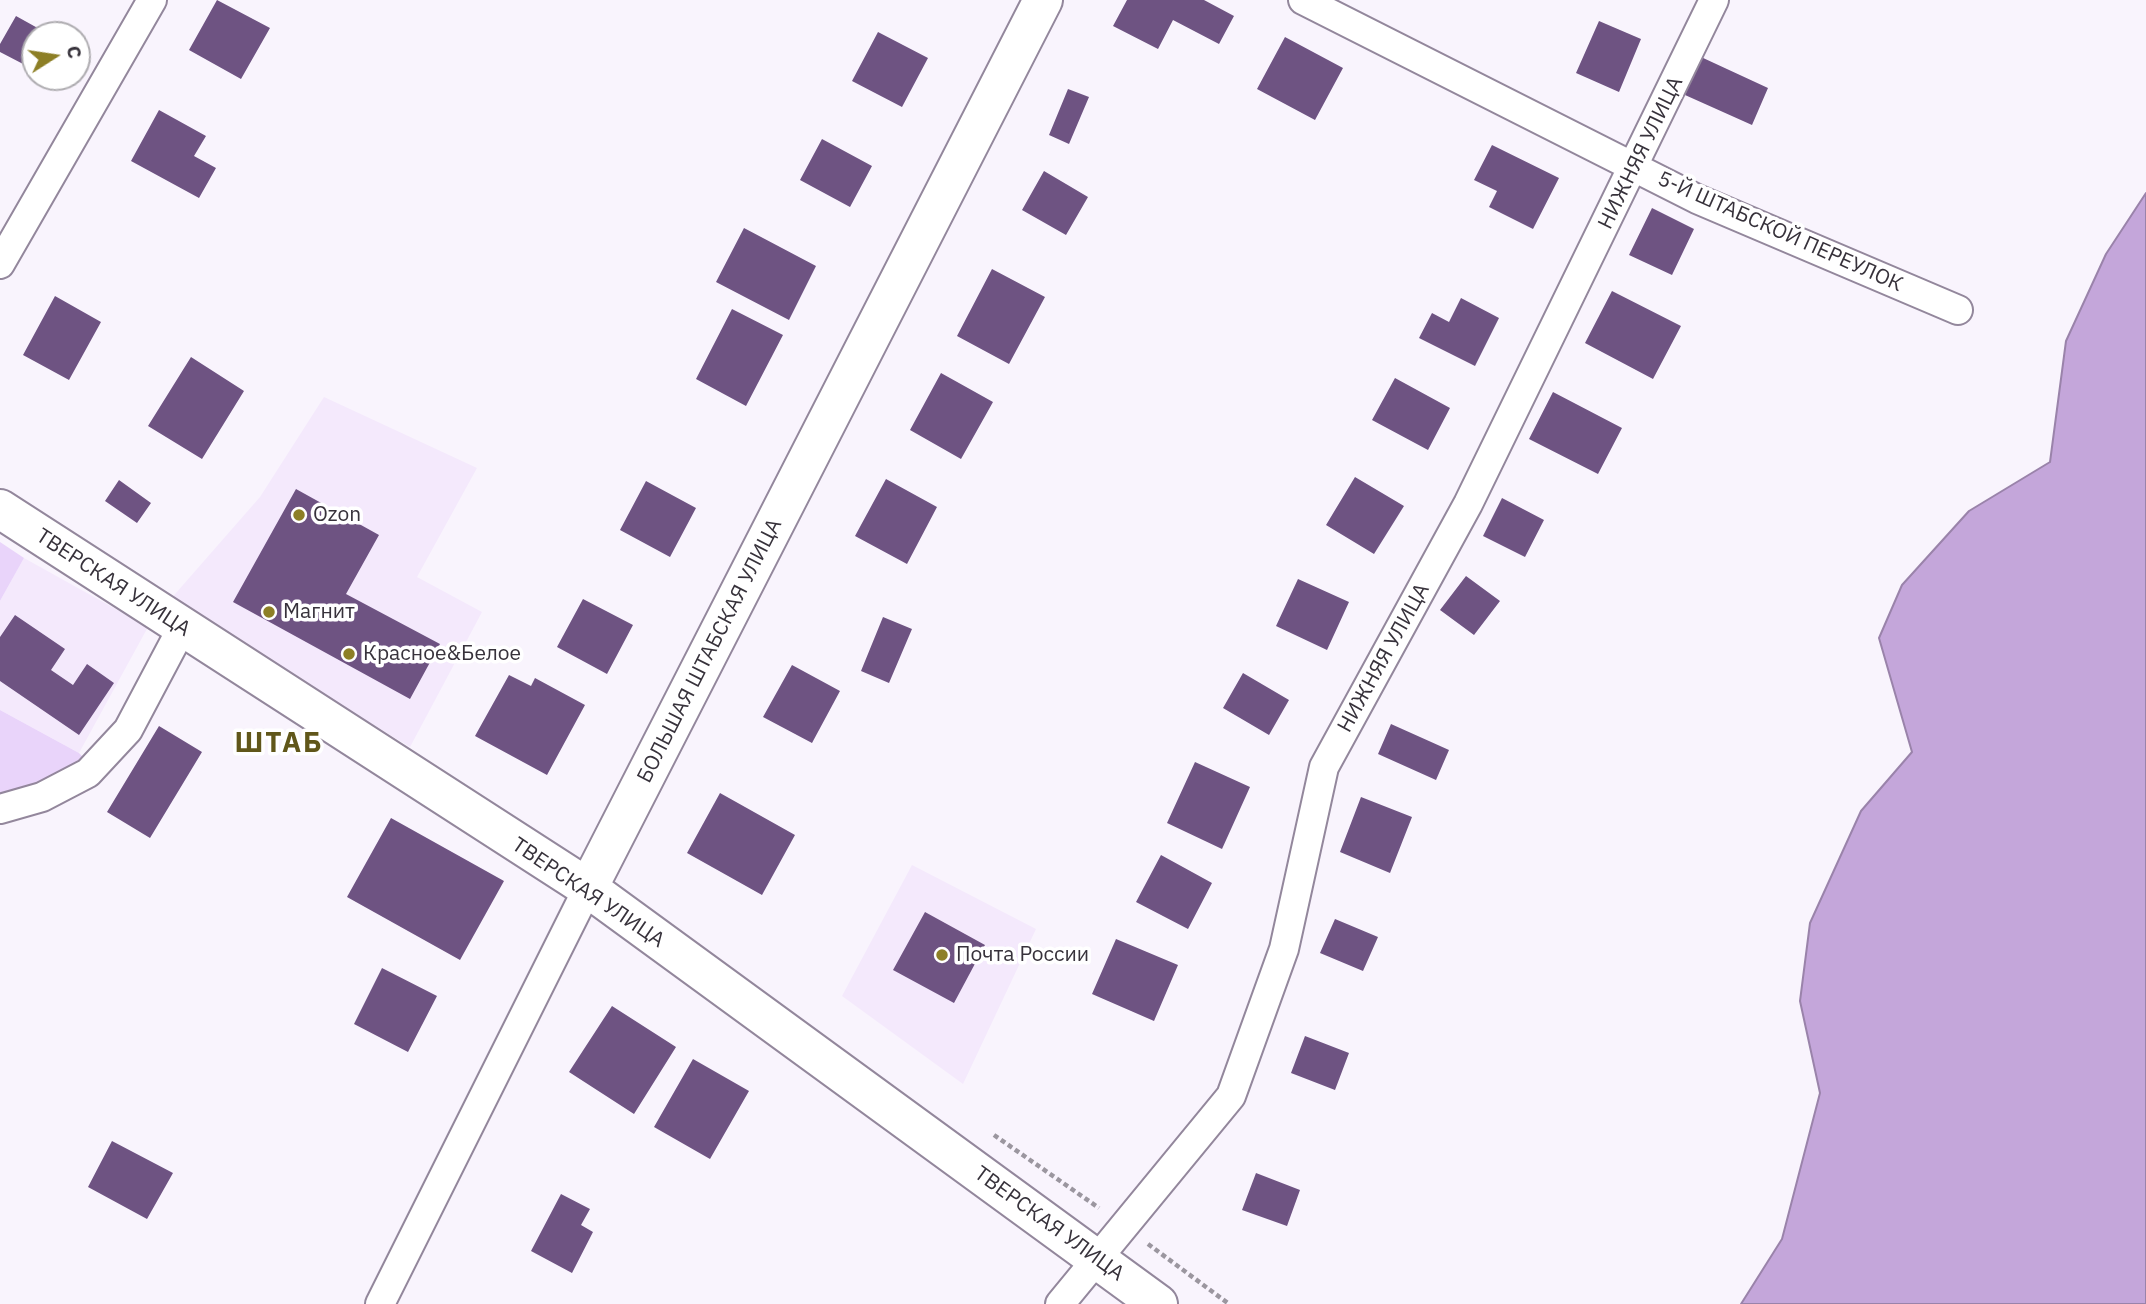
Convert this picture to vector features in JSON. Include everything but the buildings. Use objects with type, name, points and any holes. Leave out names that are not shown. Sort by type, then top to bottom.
[{"type":"main road","name":"БОЛЬШАЯ ШТАБСКАЯ УЛИЦА","points":[[588,888],[1043,0]]},
{"type":"main road","name":"ТВЕРСКАЯ УЛИЦА","points":[[0,509],[588,888],[1158,1304]]},
{"type":"street","points":[[0,264],[152,0]]},
{"type":"street","name":"5-Й ШТАБСКОЙ ПЕРЕУЛОК","points":[[1303,0],[1697,199],[1958,310]]},
{"type":"street","name":"НИЖНЯЯ УЛИЦА","points":[[1060,1304],[1231,1096],[1284,949],[1324,767],[1468,504],[1635,167],[1714,0]]},
{"type":"street","points":[[0,809],[42,797],[88,773],[128,730],[182,628]]},
{"type":"street","name":"БОЛЬШАЯ ШТАБСКАЯ УЛИЦА","points":[[380,1304],[588,888]]},
{"type":"shaded area","points":[[2146,193],[2146,1304],[1741,1304],[1782,1239],[1820,1093],[1800,1001],[1810,923],[1861,811],[1912,752],[1879,638],[1902,585],[1969,511],[2050,462],[2066,341],[2106,254]]},
{"type":"shaded area","points":[[324,397],[477,468],[417,577],[482,612],[410,747],[169,601],[260,497]]},
{"type":"shaded area","points":[[0,542],[24,558],[0,601]]},
{"type":"shaded area","points":[[24,558],[148,627],[79,753],[0,710],[0,601]]},
{"type":"shaded area","points":[[0,710],[79,753],[86,760],[0,802]]},
{"type":"shaded area","points":[[912,865],[1036,929],[963,1084],[842,996]]},
{"type":"place","name":"Ozon","points":[[299,515]]},
{"type":"place","name":"Магнит","points":[[269,612]]},
{"type":"place","name":"Красное&Белое","points":[[349,654]]},
{"type":"place","name":"Почта России","points":[[942,955]]},
{"type":"district","name":"ШТАБ","points":[[279,744]]}]
